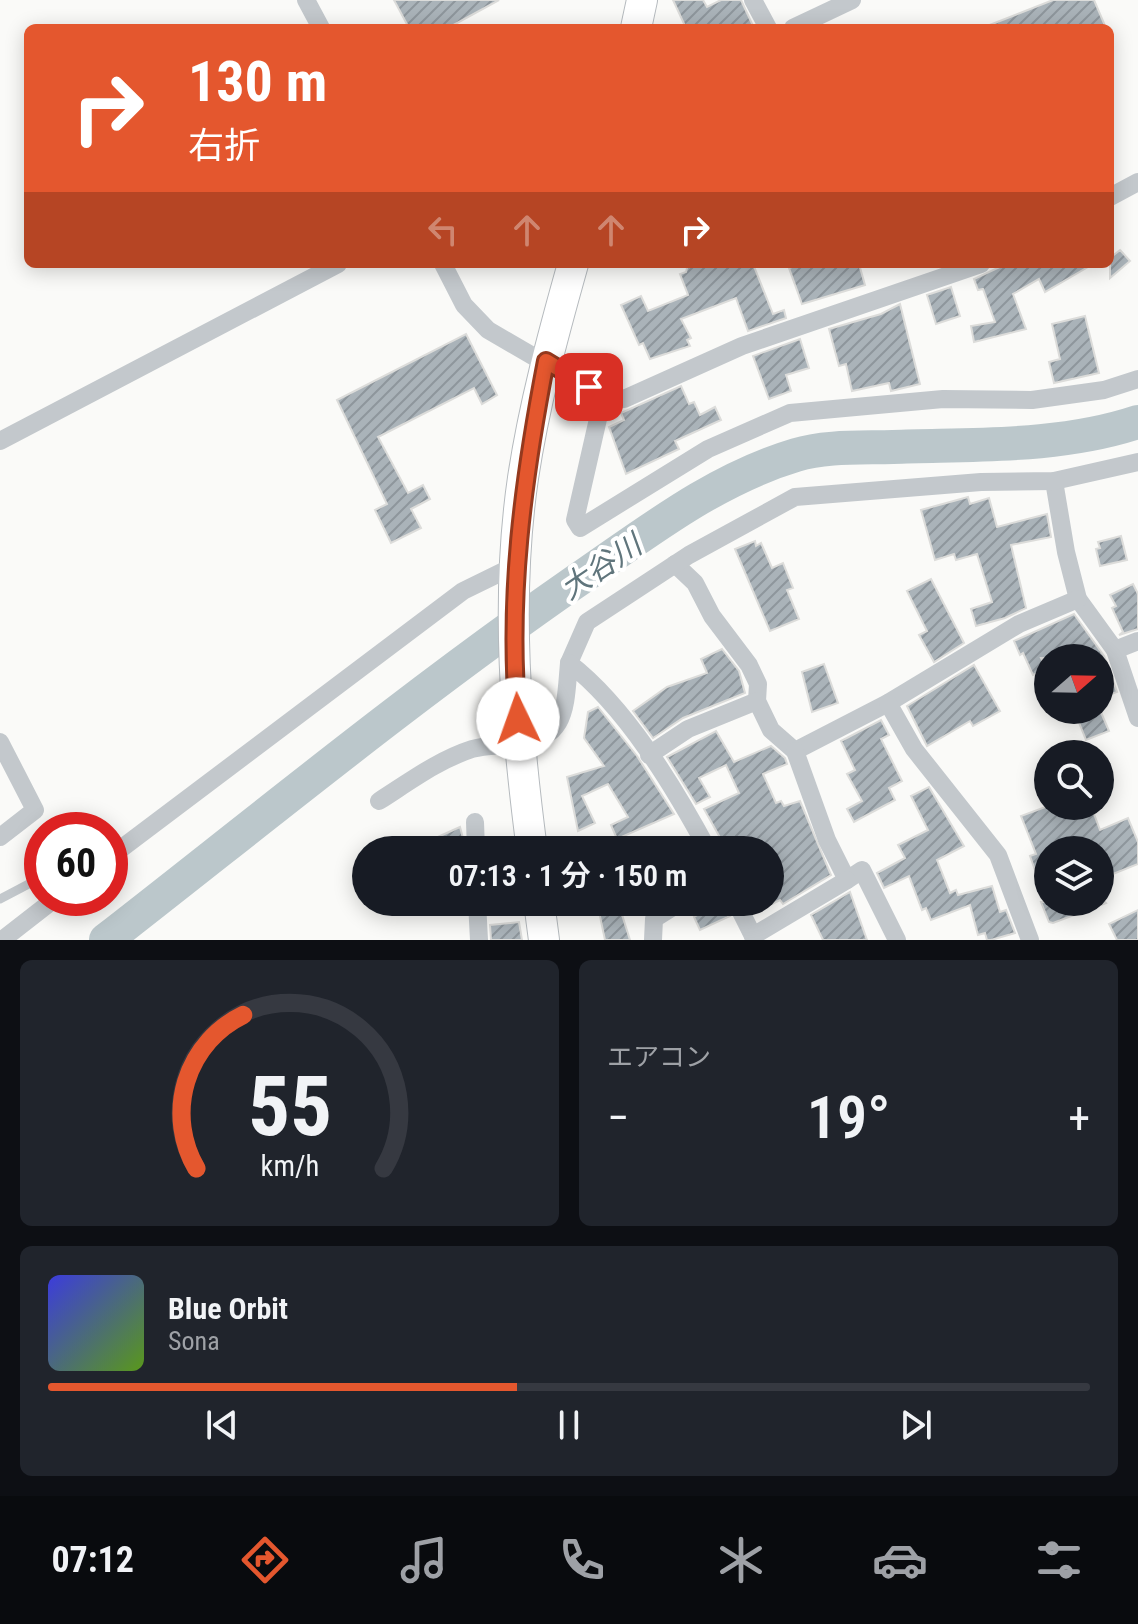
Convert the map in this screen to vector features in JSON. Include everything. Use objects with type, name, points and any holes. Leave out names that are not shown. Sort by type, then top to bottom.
[{"type":"main road","points":[[637,24],[642,0]]},
{"type":"main road","points":[[530,836],[516,694],[515,573],[523,479],[546,361],[572,268]]},
{"type":"main road","points":[[541,916],[544,940]]},
{"type":"street","points":[[306,0],[319,24]]},
{"type":"street","points":[[753,0],[766,24]]},
{"type":"street","points":[[801,24],[852,0]]},
{"type":"street","points":[[1114,195],[1138,182]]},
{"type":"street","points":[[0,441],[330,268]]},
{"type":"street","points":[[445,268],[464,305],[488,330],[546,361],[603,397],[624,399],[742,346],[969,268]]},
{"type":"street","points":[[603,397],[575,520],[580,528],[708,449],[790,413],[943,399],[1032,400],[1104,390],[1138,379]]},
{"type":"street","points":[[379,801],[449,757],[477,747],[520,744],[540,739],[558,727],[565,711],[569,663],[587,622],[675,564],[795,497],[981,482],[1054,481],[1138,462]]},
{"type":"street","points":[[1054,481],[1078,599],[1115,650],[1138,718]]},
{"type":"street","points":[[675,564],[695,583],[712,616],[749,665],[758,684],[757,701],[771,730],[795,751],[827,840],[847,880]]},
{"type":"street","points":[[128,843],[463,591],[515,573]]},
{"type":"street","points":[[795,751],[888,703],[1019,624],[1078,599]]},
{"type":"street","points":[[1115,650],[1138,641]]},
{"type":"street","points":[[569,663],[589,679],[649,755],[699,836]]},
{"type":"street","points":[[649,755],[688,729],[757,701]]},
{"type":"street","points":[[888,703],[914,749],[998,855],[1030,940]]},
{"type":"street","points":[[0,742],[35,810],[0,837]]},
{"type":"street","points":[[475,822],[476,836]]},
{"type":"street","points":[[743,916],[754,938],[862,870],[897,940]]},
{"type":"street","points":[[2,940],[32,916]]},
{"type":"street","points":[[478,916],[479,940]]},
{"type":"street","points":[[653,940],[654,919],[659,916]]},
{"type":"lane","points":[[0,899],[24,886]]},
{"type":"building","points":[[394,0],[499,0],[455,24],[407,24]]},
{"type":"building","points":[[673,0],[703,0],[707,7],[721,0],[741,0],[752,24],[684,24]]},
{"type":"building","points":[[1053,0],[1094,0],[1104,24],[992,24]]},
{"type":"building","points":[[1120,250],[1130,261],[1110,278],[1110,268],[1114,268],[1114,255]]},
{"type":"building","points":[[687,268],[755,268],[773,314],[784,310],[786,318],[748,331],[736,298],[681,319],[691,338],[687,340],[690,346],[650,359],[643,343],[639,345],[621,305],[641,296],[648,311],[688,295],[680,274]]},
{"type":"building","points":[[789,268],[860,268],[865,285],[802,304]]},
{"type":"building","points":[[997,268],[1086,268],[1045,292],[1039,279],[1013,294],[1026,329],[974,342],[971,326],[995,322],[983,289],[978,290],[974,279]]},
{"type":"building","points":[[951,287],[960,316],[936,324],[927,295]]},
{"type":"building","points":[[900,304],[920,384],[891,391],[889,383],[852,391],[846,364],[839,366],[829,329],[881,314]]},
{"type":"building","points":[[1085,316],[1099,373],[1054,383],[1049,362],[1060,359],[1052,324]]},
{"type":"building","points":[[466,334],[497,395],[482,404],[474,388],[378,437],[408,493],[423,485],[430,499],[411,509],[421,528],[391,543],[375,510],[387,504],[337,400]]},
{"type":"building","points":[[800,339],[809,368],[786,375],[791,391],[769,399],[753,356]]},
{"type":"building","points":[[681,386],[689,404],[694,402],[700,415],[715,407],[721,420],[675,441],[679,449],[626,474],[609,427],[624,420],[621,413]]},
{"type":"building","points":[[968,497],[970,504],[989,498],[997,527],[1047,514],[1051,537],[1011,545],[1026,608],[976,626],[971,609],[992,602],[977,554],[956,560],[954,554],[935,560],[921,510]]},
{"type":"building","points":[[1121,536],[1127,560],[1100,566],[1096,549],[1100,548],[1098,542]]},
{"type":"building","points":[[755,541],[756,546],[761,543],[772,568],[783,563],[793,588],[787,590],[799,619],[770,631],[735,549]]},
{"type":"building","points":[[931,579],[964,643],[934,662],[919,635],[927,631],[907,591]]},
{"type":"building","points":[[1133,584],[1138,594],[1138,629],[1119,635],[1123,632],[1112,608],[1116,606],[1110,595]]},
{"type":"building","points":[[1074,614],[1095,644],[1034,644],[1033,675],[1014,641]]},
{"type":"building","points":[[722,649],[739,671],[745,693],[683,718],[653,738],[633,711],[667,687],[707,673],[701,659]]},
{"type":"building","points":[[824,664],[838,703],[812,712],[802,672]]},
{"type":"building","points":[[974,665],[1000,711],[973,726],[970,721],[927,746],[907,706]]},
{"type":"building","points":[[598,707],[637,756],[674,814],[624,836],[616,836],[611,825],[628,817],[608,784],[582,796],[595,823],[578,831],[567,777],[604,766],[584,738],[588,712]]},
{"type":"building","points":[[881,720],[889,735],[881,739],[902,781],[889,788],[895,800],[854,822],[847,809],[862,801],[847,774],[855,770],[841,741]]},
{"type":"building","points":[[1080,724],[1106,724],[1109,731],[1086,740]]},
{"type":"building","points":[[716,731],[734,762],[771,746],[785,758],[787,764],[763,774],[776,803],[781,801],[784,806],[800,801],[831,875],[784,903],[784,836],[719,836],[704,809],[739,793],[726,765],[699,778],[710,797],[696,804],[667,757]]},
{"type":"building","points":[[929,787],[964,846],[937,860],[950,893],[956,890],[958,895],[992,886],[1000,912],[1006,910],[1015,933],[991,940],[987,940],[985,933],[978,935],[970,905],[931,920],[926,908],[922,910],[909,876],[884,888],[877,873],[905,858],[898,845],[928,830],[911,796]]},
{"type":"building","points":[[1034,811],[1034,820],[1096,820],[1100,830],[1128,818],[1138,842],[1138,864],[1114,874],[1114,836],[1034,836],[1034,849],[1021,816]]},
{"type":"building","points":[[460,827],[462,836],[440,836]]},
{"type":"building","points":[[850,892],[867,940],[823,940],[811,915]]},
{"type":"building","points":[[1138,910],[1138,940],[1117,940],[1109,924]]},
{"type":"building","points":[[600,916],[622,916],[630,940],[605,940]]},
{"type":"building","points":[[696,916],[730,916],[700,930]]},
{"type":"building","points":[[1047,916],[1072,916],[1053,923]]},
{"type":"building","points":[[519,922],[522,940],[491,940],[490,925]]},
{"type":"waterway","name":"大谷川","points":[[106,940],[453,670],[652,528],[736,479],[796,455],[819,450],[1048,441],[1138,422]]},
{"type":"route","points":[[518,719],[516,565],[523,479],[546,361],[589,387]]}]
